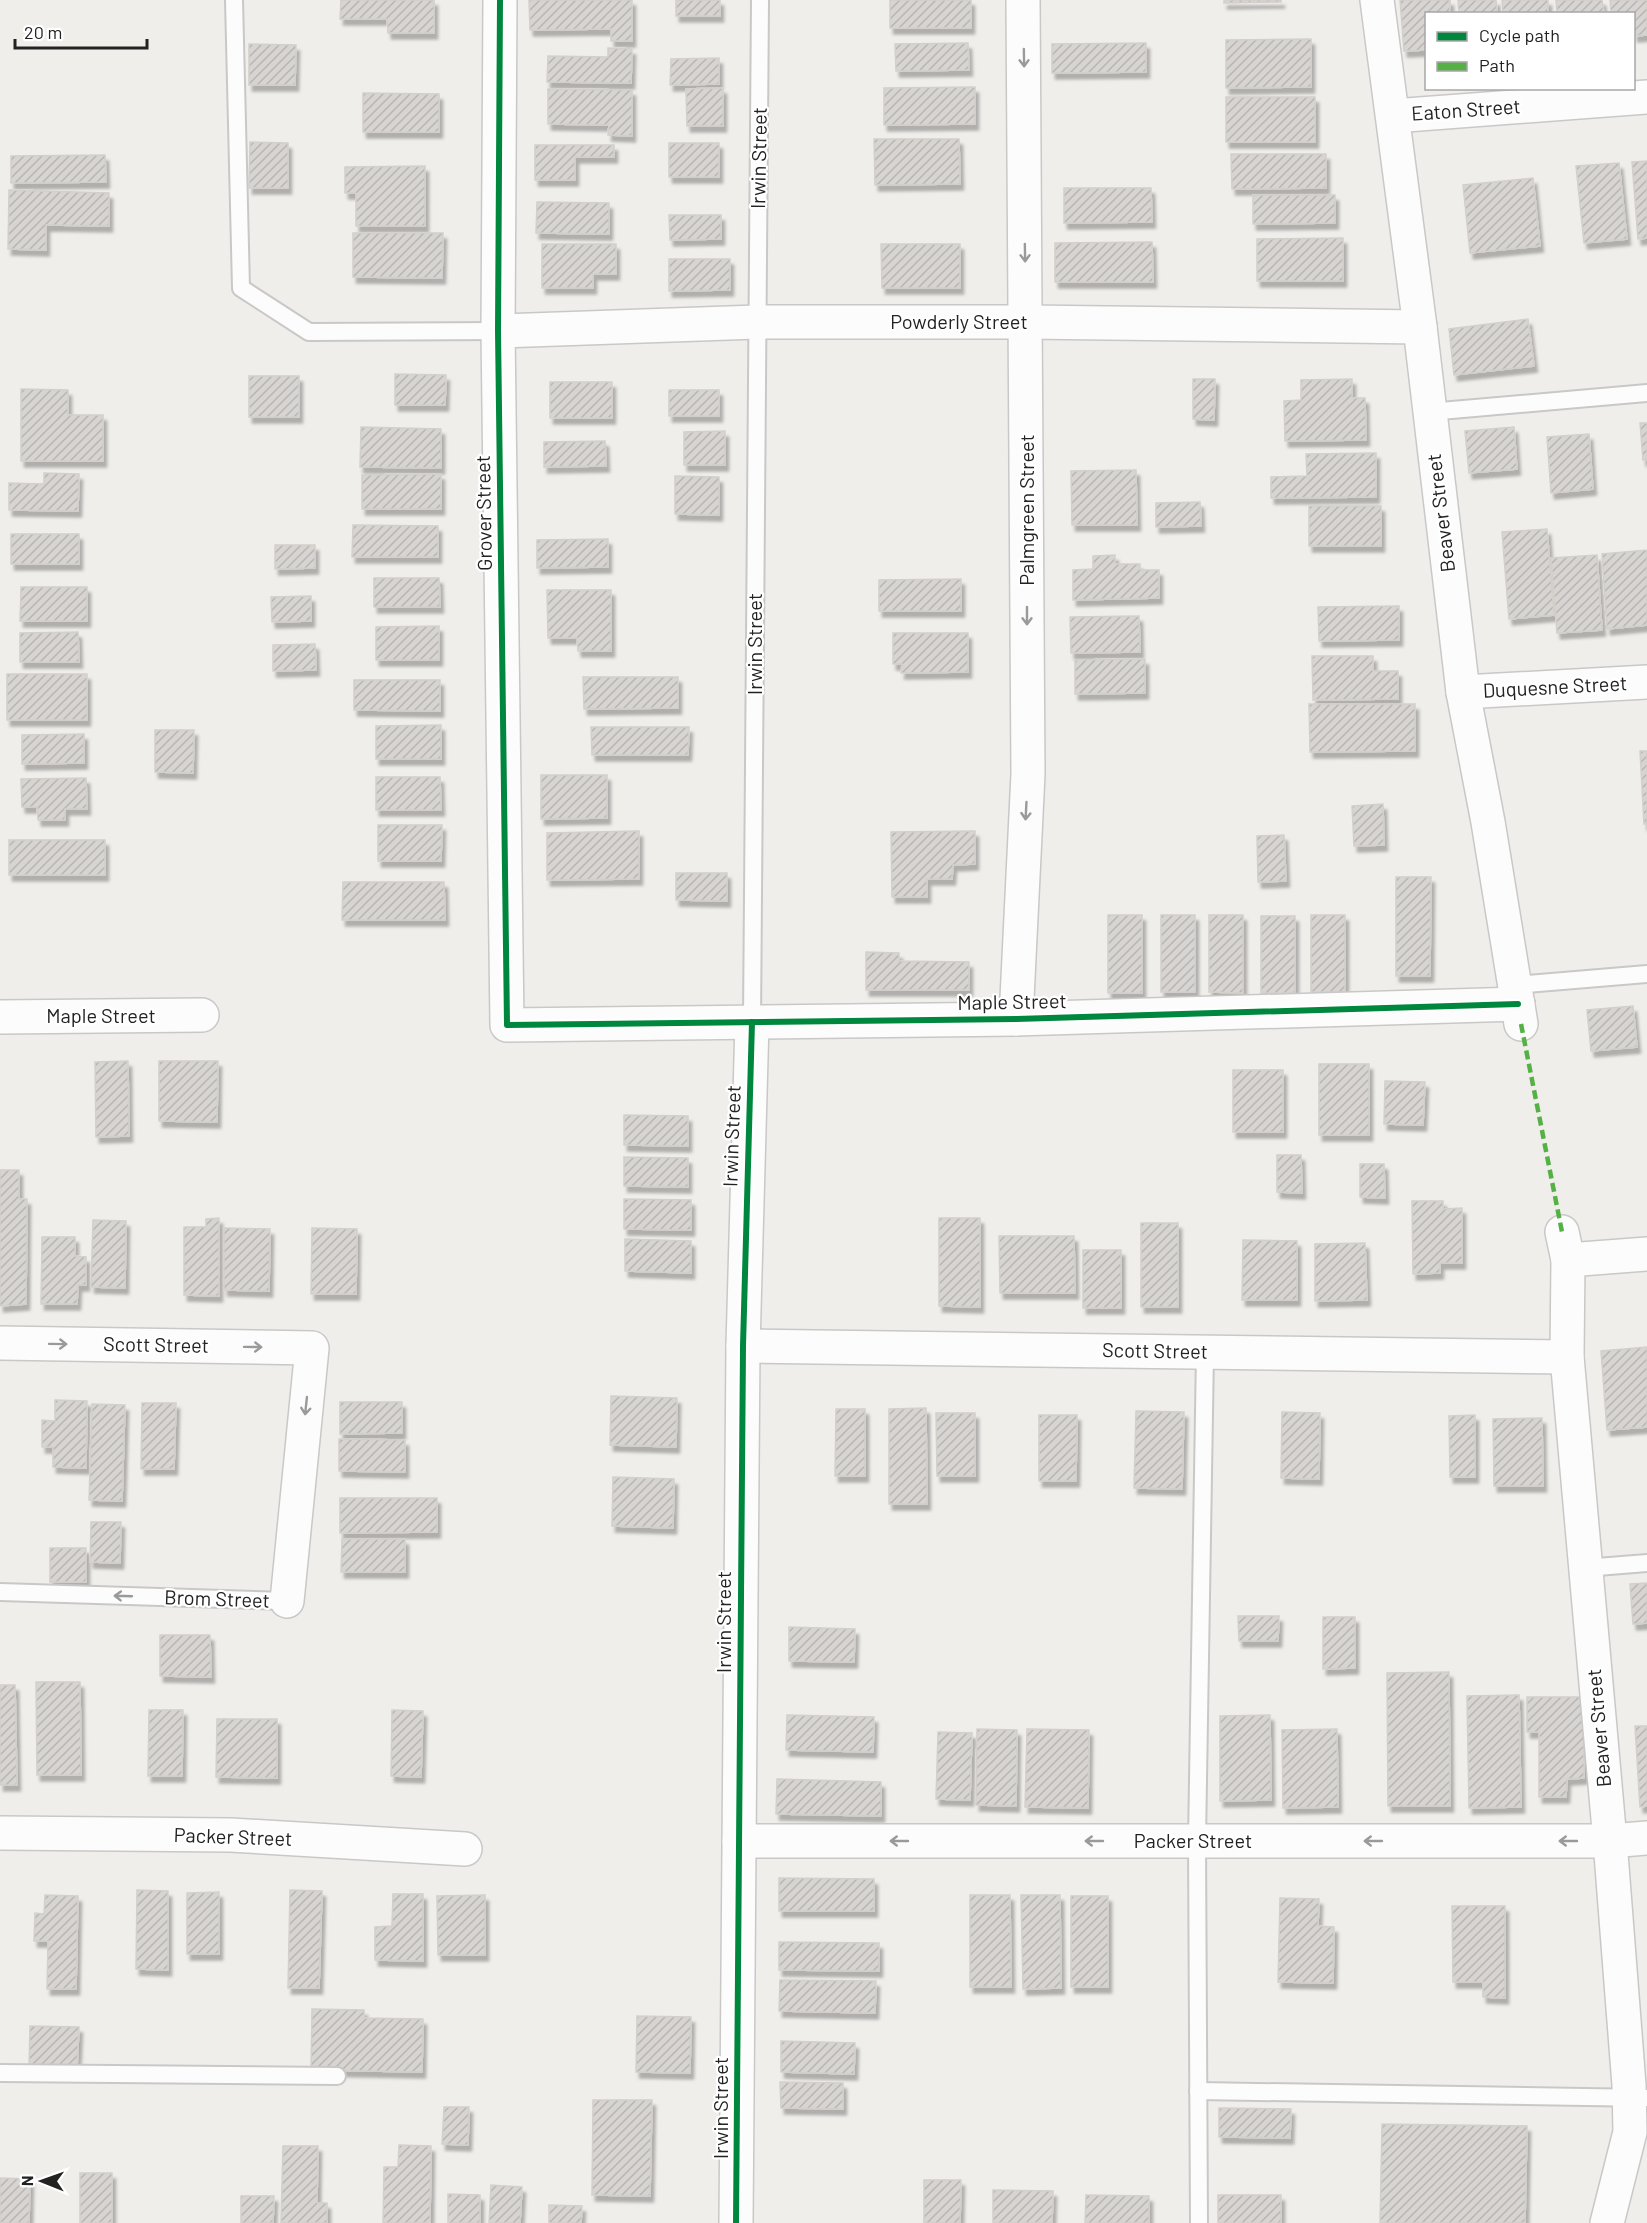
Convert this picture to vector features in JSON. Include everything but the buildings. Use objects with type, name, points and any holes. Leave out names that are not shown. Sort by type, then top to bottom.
[{"type":"street","name":"Grover Street","points":[[500,0],[498,331],[507,1025]]},
{"type":"street","name":"Palmgreen Street","points":[[1016,1019],[1028,774],[1023,0]]},
{"type":"street","name":"Beaver Street","points":[[1377,0],[1420,327],[1463,692],[1488,822],[1518,1004]]},
{"type":"street","name":"Eaton Street","points":[[1393,116],[1647,97]]},
{"type":"street","name":"Powderly Street","points":[[498,331],[757,322],[1026,322],[1420,327]]},
{"type":"street","name":"Duquesne Street","points":[[1463,692],[1647,682]]},
{"type":"street","name":"Maple Street","points":[[507,1025],[1016,1019],[1518,1004]]},
{"type":"street","name":"Maple Street","points":[[0,1017],[202,1015]]},
{"type":"street","name":"Irwin Street","points":[[736,2223],[743,1346],[752,1022]]},
{"type":"street","name":"Beaver Street","points":[[1607,2223],[1638,2099],[1610,1841],[1585,1568],[1567,1357],[1565,1246],[1647,1254]]},
{"type":"street","name":"Scott Street","points":[[0,1343],[312,1348]]},
{"type":"street","name":"Scott Street","points":[[743,1346],[1567,1357]]},
{"type":"street","name":"Brom Street","points":[[287,1601],[312,1348]]},
{"type":"street","name":"Packer Street","points":[[0,1833],[231,1835],[465,1849]]},
{"type":"street","name":"Packer Street","points":[[739,1841],[1610,1841],[1647,1838]]},
{"type":"lane","points":[[234,0],[241,288],[309,332],[498,331]]},
{"type":"lane","name":"Irwin Street","points":[[752,1022],[760,0]]},
{"type":"lane","points":[[1429,412],[1647,393]]},
{"type":"lane","points":[[1518,1004],[1647,974]]},
{"type":"lane","points":[[1199,2223],[1197,1841],[1205,1352]]},
{"type":"lane","points":[[1585,1568],[1647,1563]]},
{"type":"lane","name":"Brom Street","points":[[0,1592],[287,1601]]},
{"type":"lane","points":[[0,2073],[337,2076]]},
{"type":"lane","points":[[1198,2091],[1638,2099]]},
{"type":"marked path","points":[[1521,1024],[1562,1232]]},
{"type":"cycle path","points":[[500,0],[498,331],[507,1025],[1016,1019],[1518,1004]]},
{"type":"cycle path","points":[[736,2223],[743,1346],[752,1022]]}]
